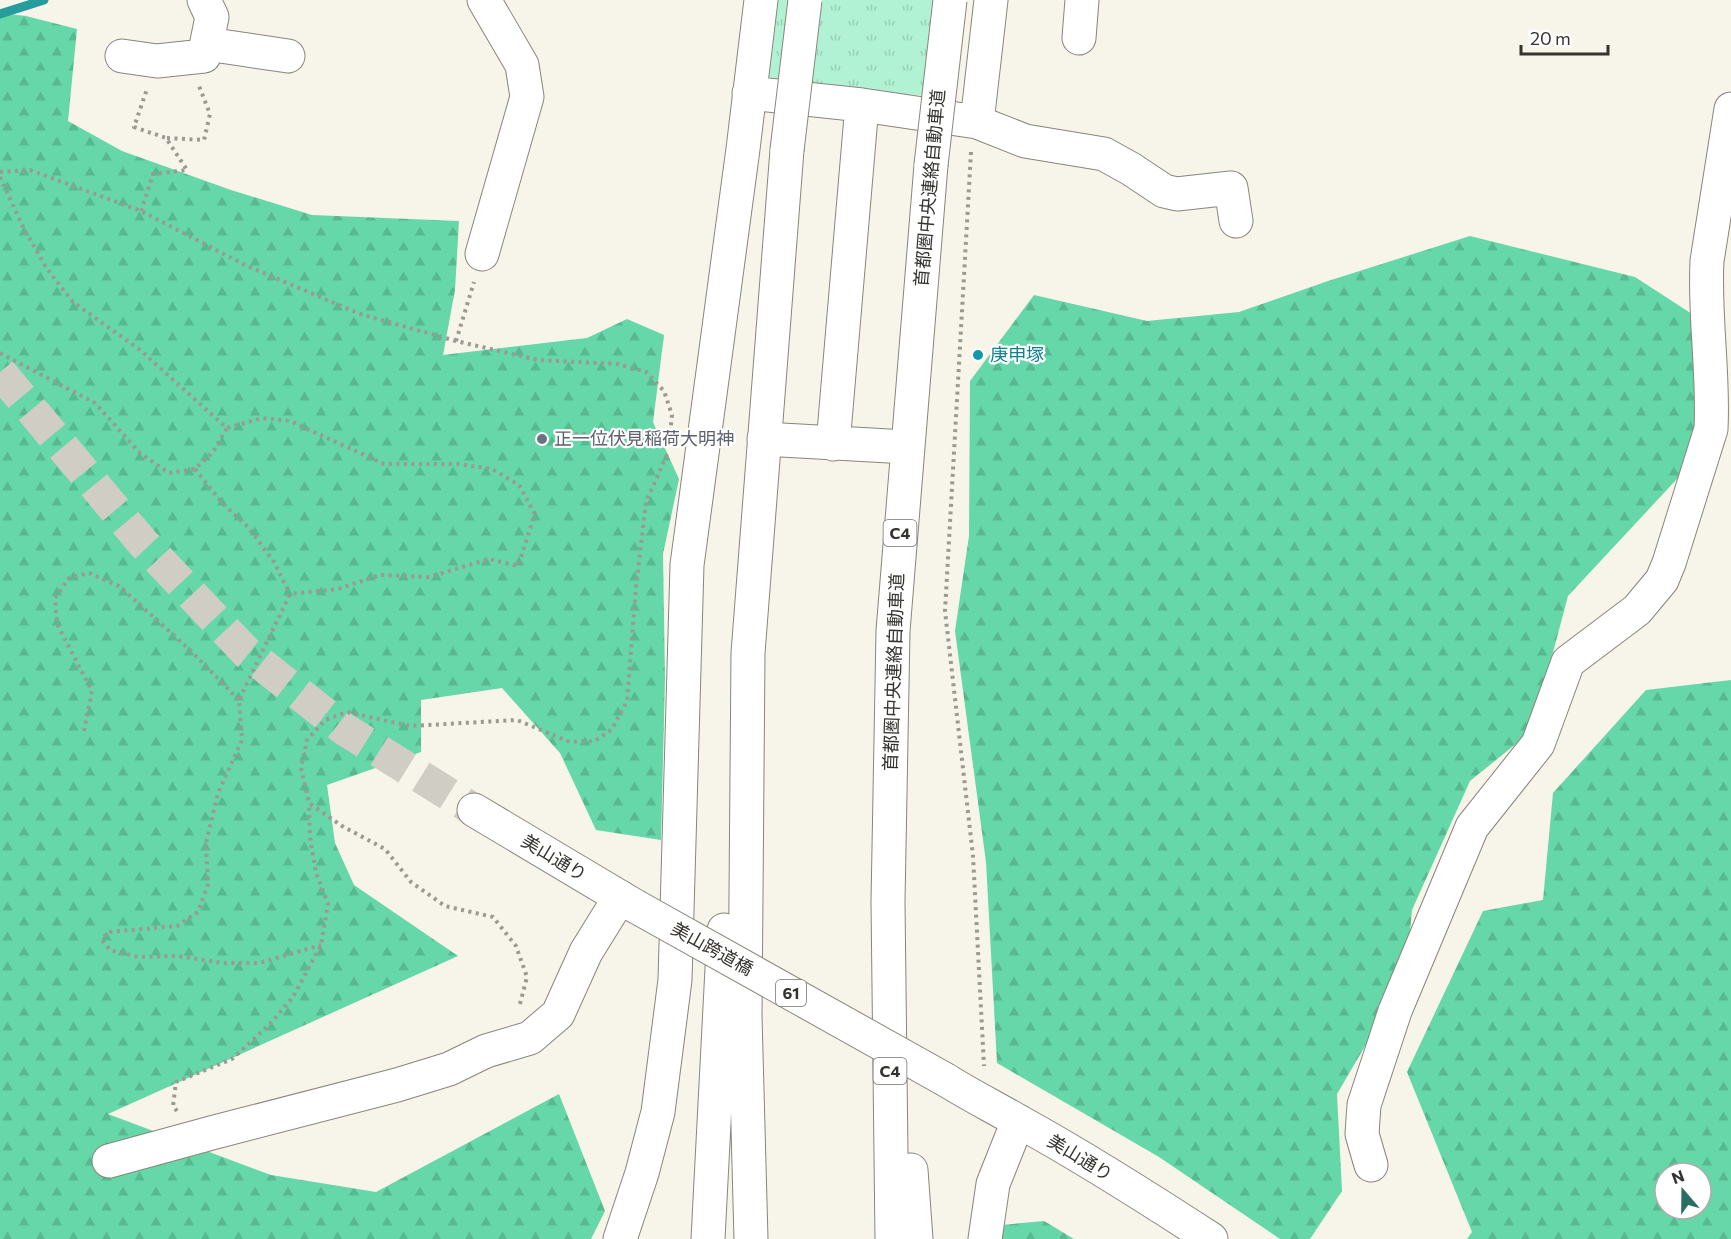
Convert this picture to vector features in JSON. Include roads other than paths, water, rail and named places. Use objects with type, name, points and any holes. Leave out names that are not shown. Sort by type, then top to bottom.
[{"type":"main road","points":[[204,0],[212,17],[206,50]]},
{"type":"main road","points":[[482,254],[527,97],[522,65],[484,0]]},
{"type":"main road","points":[[620,1239],[642,1173],[658,1112],[675,980],[687,565],[761,0]]},
{"type":"main road","points":[[708,1239],[732,766],[748,653],[787,150],[805,0]]},
{"type":"main road","name":"首都圏中央連絡自動車道","points":[[892,1239],[888,902],[893,631],[931,165],[950,0]]},
{"type":"main road","points":[[977,122],[991,0]]},
{"type":"main road","points":[[1079,38],[1082,0]]},
{"type":"main road","points":[[122,56],[157,61],[206,50],[288,56]]},
{"type":"main road","points":[[749,93],[862,105],[977,122],[1025,141],[1104,154],[1164,191],[1177,194],[1231,188],[1236,221]]},
{"type":"main road","points":[[833,444],[862,105]]},
{"type":"main road","points":[[1371,1165],[1362,1134],[1364,1105],[1395,1011],[1468,835],[1538,744],[1568,662],[1637,610],[1662,580],[1669,563],[1712,429],[1707,261],[1731,109]]},
{"type":"main road","points":[[764,439],[907,447]]},
{"type":"main road","points":[[748,653],[746,1016],[751,1239]]},
{"type":"main road","name":"美山通り","points":[[474,810],[627,901]]},
{"type":"main road","points":[[109,1161],[397,1085],[449,1069],[486,1051],[530,1038],[558,1014],[586,952],[627,901]]},
{"type":"main road","name":"美山跨道橋","points":[[627,901],[946,1080]]},
{"type":"main road","points":[[888,902],[916,1239]]},
{"type":"main road","name":"美山通り","points":[[946,1080],[980,1102],[1018,1121],[1211,1239]]},
{"type":"main road","points":[[985,1239],[993,1184],[1018,1121]]},
{"type":"waterway","points":[[0,14],[44,0]]},
{"type":"tunnel","points":[[0,372],[143,543],[246,652],[344,729],[474,810]]},
{"type":"place","name":"庚申塚","points":[[978,355]]},
{"type":"place","name":"正一位伏見稲荷大明神","points":[[542,439]]}]
